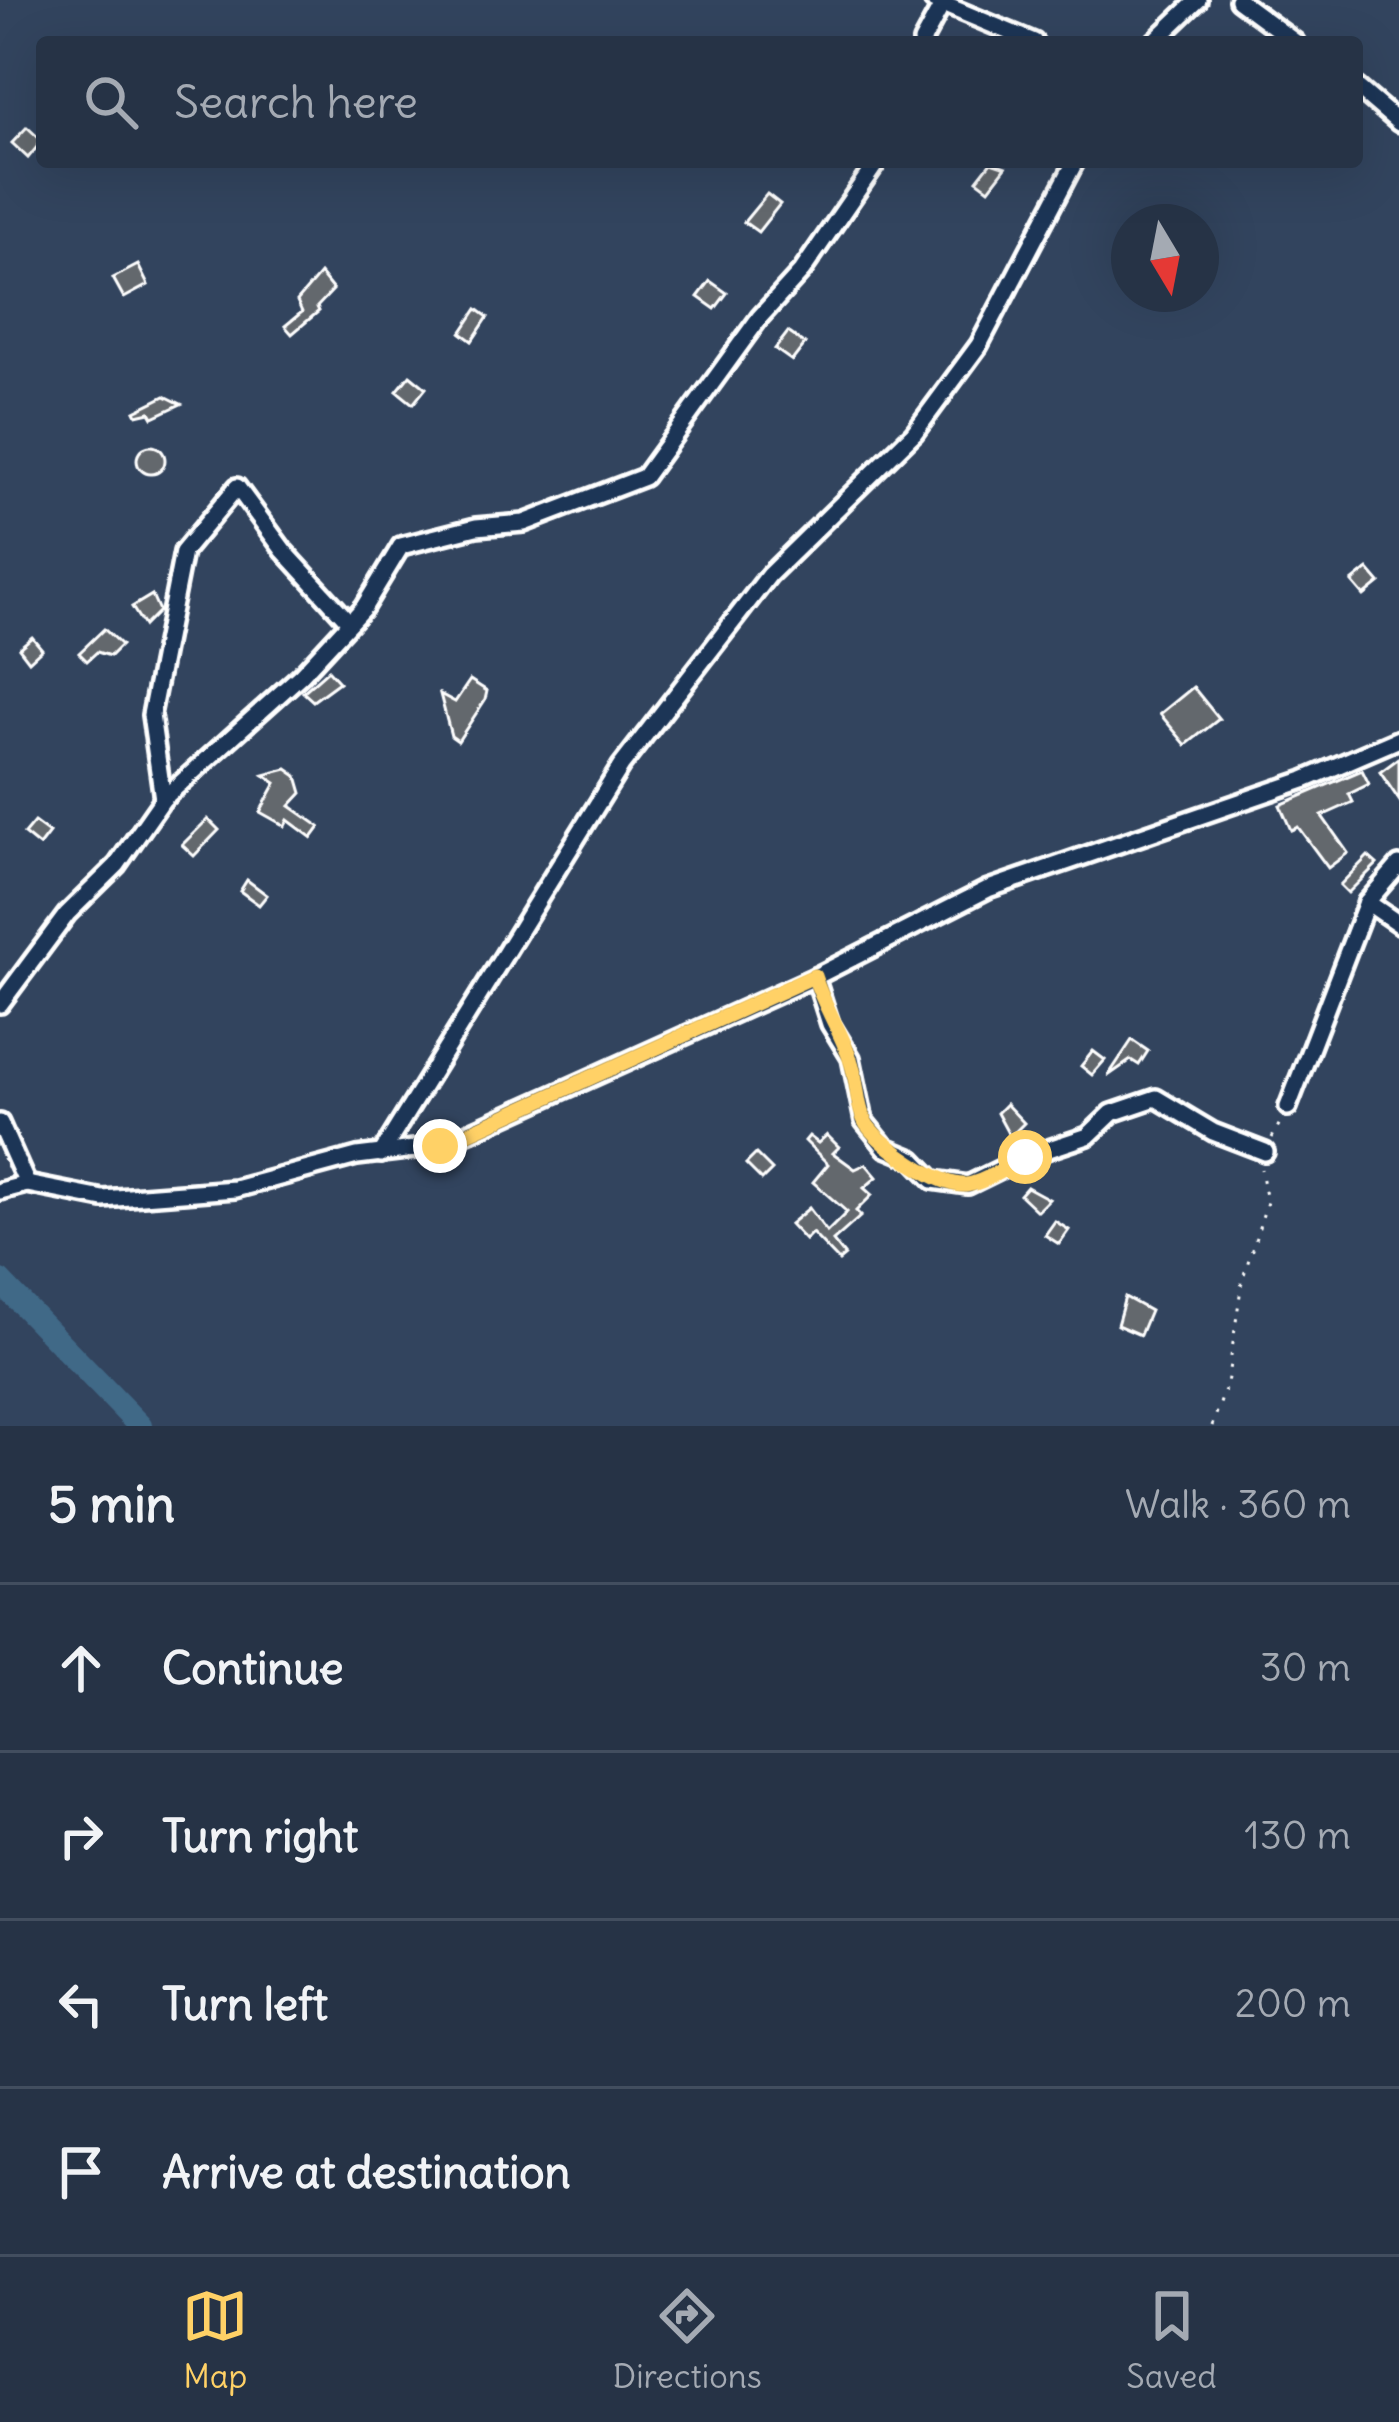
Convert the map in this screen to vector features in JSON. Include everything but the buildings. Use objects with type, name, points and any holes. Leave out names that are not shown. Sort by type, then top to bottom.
[{"type":"street","points":[[1160,36],[1198,0]]},
{"type":"street","points":[[1238,0],[1287,36]]},
{"type":"street","points":[[924,36],[937,3],[1019,36]]},
{"type":"street","points":[[1363,92],[1399,123]]},
{"type":"street","points":[[0,1004],[67,914],[118,865],[163,799],[301,676],[350,622],[401,547],[476,527],[524,524],[644,477],[760,317],[802,271],[873,168]]},
{"type":"street","points":[[381,1154],[621,766],[769,575],[914,433],[979,345],[1072,168]]},
{"type":"street","points":[[163,799],[152,715],[183,552],[238,487],[284,551],[350,622]]},
{"type":"street","points":[[0,1191],[27,1184],[103,1199],[235,1189],[356,1156],[440,1146],[814,976],[988,890],[1304,780],[1399,739]]},
{"type":"street","points":[[1288,1107],[1367,902],[1399,865]]},
{"type":"street","points":[[1367,902],[1399,925]]},
{"type":"street","points":[[814,976],[830,1024],[851,1058],[864,1120],[886,1148],[913,1159],[934,1180],[968,1185],[1088,1136],[1112,1113],[1156,1098],[1213,1132],[1265,1152]]},
{"type":"street","points":[[0,1124],[27,1184]]},
{"type":"path","points":[[1212,1426],[1227,1384],[1242,1281],[1268,1202],[1259,1175],[1288,1107]]},
{"type":"waterway","points":[[0,1281],[140,1426]]},
{"type":"route","points":[[440,1146],[814,976],[830,1024],[851,1058],[864,1120],[886,1148],[913,1159],[934,1180],[968,1185],[1025,1157]]}]
